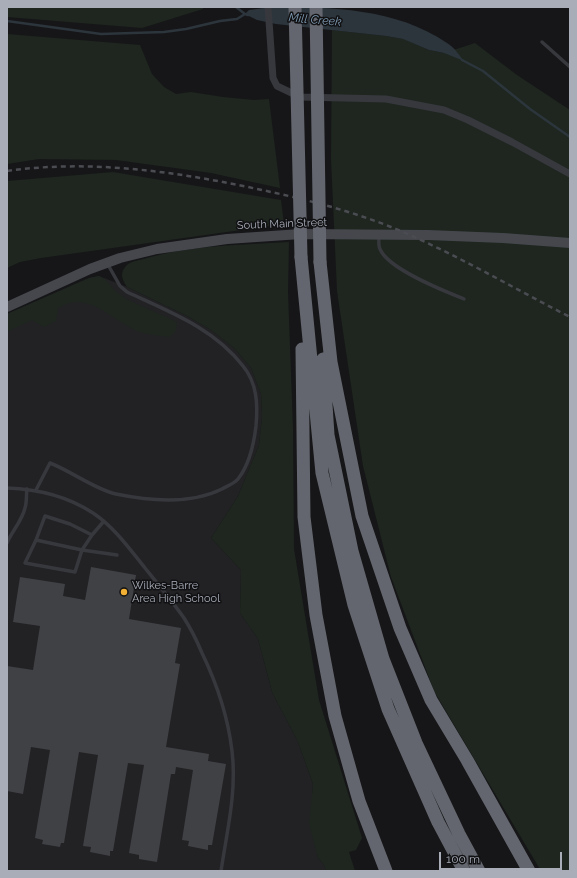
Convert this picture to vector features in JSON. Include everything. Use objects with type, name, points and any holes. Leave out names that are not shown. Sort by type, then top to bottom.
[{"type":"highway","points":[[296,7],[304,517],[316,615],[335,716],[359,801],[386,871]]},
{"type":"highway","points":[[316,7],[320,262],[328,434],[352,551],[383,659],[416,742],[459,834],[479,871]]},
{"type":"highway","points":[[319,127],[324,7]]},
{"type":"highway","points":[[301,260],[322,473],[354,605],[388,708],[438,822],[464,871]]},
{"type":"highway","points":[[320,262],[331,362],[362,516],[398,620],[431,700],[529,871]]},
{"type":"main road","name":"South Main Street","points":[[7,307],[107,263],[157,249],[227,239],[301,234],[469,237],[570,243]]},
{"type":"street","points":[[268,7],[273,78],[277,86],[300,97],[386,99],[444,110],[512,142],[570,174]]},
{"type":"lane","points":[[542,42],[570,67]]},
{"type":"lane","points":[[378,235],[380,249],[386,257],[401,269],[416,278],[464,299]]},
{"type":"lane","points":[[36,490],[50,463],[114,494],[156,500],[196,498],[219,491],[237,480],[244,469],[250,454],[256,431],[258,414],[257,396],[244,367],[226,346],[207,332],[186,320],[127,292],[120,286],[107,263]]},
{"type":"lane","points":[[7,488],[36,490],[56,496],[75,504],[104,521],[130,549],[184,618],[199,645],[218,691],[232,749],[234,786],[221,871]]},
{"type":"lane","points":[[7,543],[8,538],[18,525],[25,508],[27,489]]},
{"type":"lane","points":[[92,535],[70,524],[44,516],[36,540],[25,563],[76,572],[82,550],[104,521]]},
{"type":"lane","points":[[36,540],[82,550],[117,555]]},
{"type":"shaded area","points":[[7,7],[203,7],[203,9],[142,28],[7,17]]},
{"type":"shaded area","points":[[332,30],[404,39],[429,50],[444,53],[475,43],[517,75],[570,110],[570,871],[541,871],[434,691],[391,577],[363,466],[337,291],[331,159]]},
{"type":"shaded area","points":[[7,34],[140,45],[152,74],[164,87],[176,94],[191,92],[254,100],[269,99],[280,188],[211,173],[116,160],[39,159],[7,164]]},
{"type":"shaded area","points":[[113,172],[281,200],[284,224],[41,258],[20,262],[7,268],[7,181]]},
{"type":"shaded area","points":[[289,242],[288,292],[293,428],[294,549],[319,700],[362,838],[356,850],[349,852],[355,871],[326,871],[324,865],[318,858],[309,824],[313,784],[298,742],[272,692],[258,639],[240,613],[241,570],[211,538],[238,496],[259,445],[262,416],[261,394],[251,368],[234,348],[211,330],[187,316],[127,287],[122,276],[124,268],[129,264],[182,250],[217,246]]},
{"type":"shaded area","name":"Wilkes-Barre Area High School","points":[[99,276],[127,287],[187,316],[211,330],[234,348],[251,368],[261,394],[262,416],[259,445],[238,496],[211,538],[241,570],[240,613],[258,639],[272,692],[298,742],[313,784],[312,800],[318,858],[324,865],[326,871],[7,871],[7,314],[89,278]]},
{"type":"shaded area","points":[[99,276],[105,279],[115,291],[126,299],[177,322],[176,331],[170,337],[140,332],[100,309],[80,302],[69,303],[58,308],[56,321],[44,327],[32,320],[7,332],[7,314],[89,278]]},
{"type":"water","points":[[272,7],[340,9],[385,16],[427,31],[450,45],[464,61],[444,53],[429,50],[403,39],[276,24],[257,20],[245,14],[249,10]]},
{"type":"building","points":[[91,567],[136,575],[129,619],[181,628],[175,663],[180,664],[166,747],[209,754],[208,761],[226,764],[212,845],[208,845],[208,850],[188,846],[189,841],[182,840],[193,770],[176,767],[175,774],[171,774],[157,862],[139,859],[139,855],[129,853],[144,765],[128,763],[113,851],[110,851],[110,856],[90,852],[91,847],[83,846],[98,755],[79,752],[64,843],[61,843],[60,847],[42,844],[43,840],[35,838],[50,750],[31,747],[23,794],[7,791],[7,666],[33,670],[40,626],[13,622],[20,577],[65,584],[63,596],[85,600]]},
{"type":"waterway","points":[[236,7],[245,14]]},
{"type":"waterway","name":"Mill Creek","points":[[7,21],[101,34],[164,32],[237,19],[245,14],[248,15]]},
{"type":"waterway","name":"Mill Creek","points":[[462,60],[483,71],[530,109],[570,137]]},
{"type":"railway","points":[[7,171],[71,166],[135,169],[199,178],[281,194],[357,215],[394,228],[472,265],[570,317]]},
{"type":"place","name":"Wilkes-Barre Area High School","points":[[124,592]]}]
